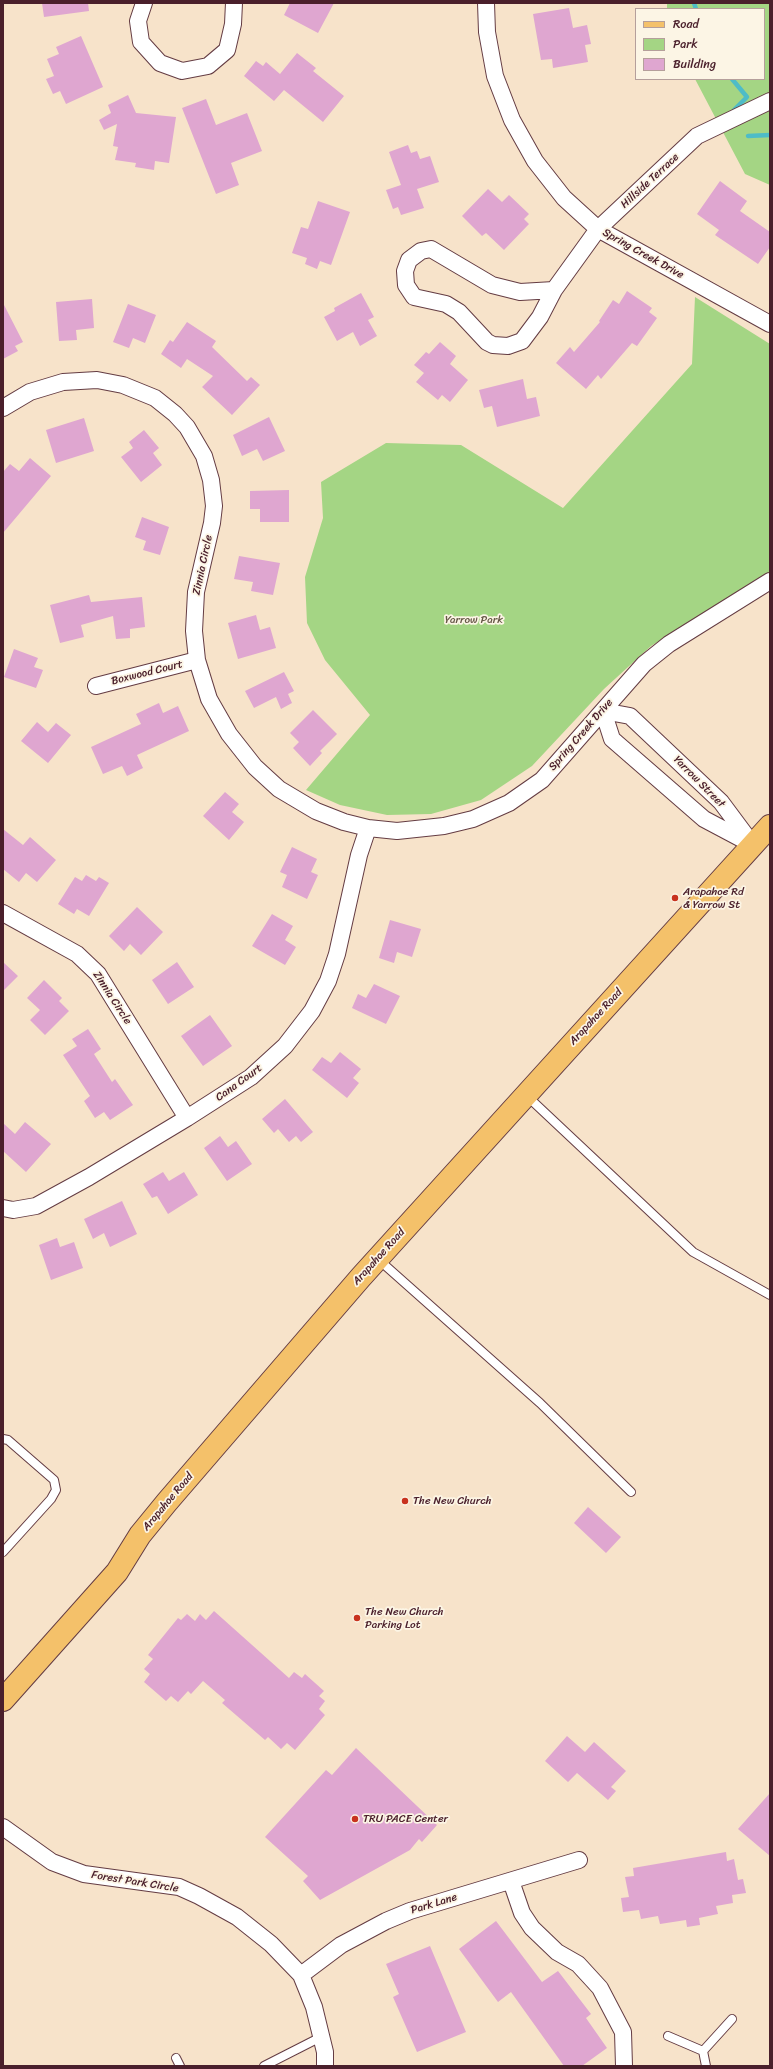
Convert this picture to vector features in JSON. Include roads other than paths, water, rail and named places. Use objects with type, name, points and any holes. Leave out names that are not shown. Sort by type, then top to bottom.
[{"type":"main road","name":"Arapahoe Road","points":[[6,1696],[117,1572],[140,1535],[167,1502],[378,1258],[524,1094],[770,826]]},
{"type":"street","points":[[144,3],[138,21],[141,42],[160,63],[182,71],[208,66],[227,50],[233,24],[234,3]]},
{"type":"street","name":"Spring Creek Drive","points":[[486,3],[487,32],[495,76],[512,120],[535,161],[559,191],[598,229],[770,324]]},
{"type":"street","name":"Hillside Terrace","points":[[554,290],[520,292],[492,285],[431,249],[421,251],[409,260],[405,270],[406,285],[414,297],[446,304],[459,312],[487,342],[508,346],[522,341],[540,317],[554,290],[598,229],[697,136],[770,101]]},
{"type":"street","name":"Zinnia Circle","points":[[3,408],[30,392],[63,382],[97,380],[123,385],[155,398],[175,414],[187,427],[204,456],[211,480],[214,506],[212,523],[196,592],[194,631],[197,660],[209,699],[229,734],[255,767],[279,789],[316,811],[344,822],[368,828]]},
{"type":"street","name":"Spring Creek Drive","points":[[368,828],[397,831],[444,826],[473,819],[509,803],[542,780],[644,664],[669,644],[770,581]]},
{"type":"street","name":"Boxwood Court","points":[[96,686],[197,660]]},
{"type":"street","name":"Yarrow Street","points":[[603,710],[630,716],[721,802],[753,845],[704,819],[612,739],[603,710]]},
{"type":"street","name":"Cana Court","points":[[3,1208],[13,1210],[36,1206],[187,1118],[252,1077],[285,1046],[312,1011],[328,981],[337,954],[359,855],[368,828]]},
{"type":"street","name":"Zinnia Circle","points":[[3,913],[77,954],[98,974],[187,1118]]},
{"type":"street","name":"Forest Park Circle","points":[[3,1828],[52,1862],[84,1874],[178,1887],[199,1896],[237,1917],[271,1944],[301,1975],[314,2007],[325,2066]]},
{"type":"street","name":"Park Lane","points":[[301,1975],[341,1945],[386,1921],[410,1911],[579,1860]]},
{"type":"street","points":[[511,1881],[522,1913],[532,1928],[557,1952],[578,1964],[600,1988],[623,2032],[624,2066]]},
{"type":"lane","points":[[524,1094],[693,1252],[770,1295]]},
{"type":"lane","points":[[378,1258],[540,1403],[631,1492]]},
{"type":"lane","points":[[3,1439],[8,1440],[54,1480],[56,1490],[51,1499],[3,1552]]},
{"type":"lane","points":[[703,2051],[732,2019]]},
{"type":"lane","points":[[668,2036],[703,2051]]},
{"type":"lane","points":[[264,2066],[321,2038]]},
{"type":"lane","points":[[703,2051],[706,2066]]},
{"type":"lane","points":[[176,2058],[180,2066]]},
{"type":"waterway","points":[[694,3],[696,8]]},
{"type":"waterway","points":[[733,80],[747,97],[734,110]]},
{"type":"waterway","points":[[748,136],[770,135]]},
{"type":"place","name":"Arapahoe Rd & Yarrow St","points":[[675,898]]},
{"type":"place","name":"The New Church","points":[[405,1501]]},
{"type":"place","name":"The New Church Parking Lot","points":[[357,1618]]},
{"type":"place","name":"TRU PACE Center","points":[[355,1819]]},
{"type":"park label","name":"Yarrow Park","points":[[474,620]]}]
